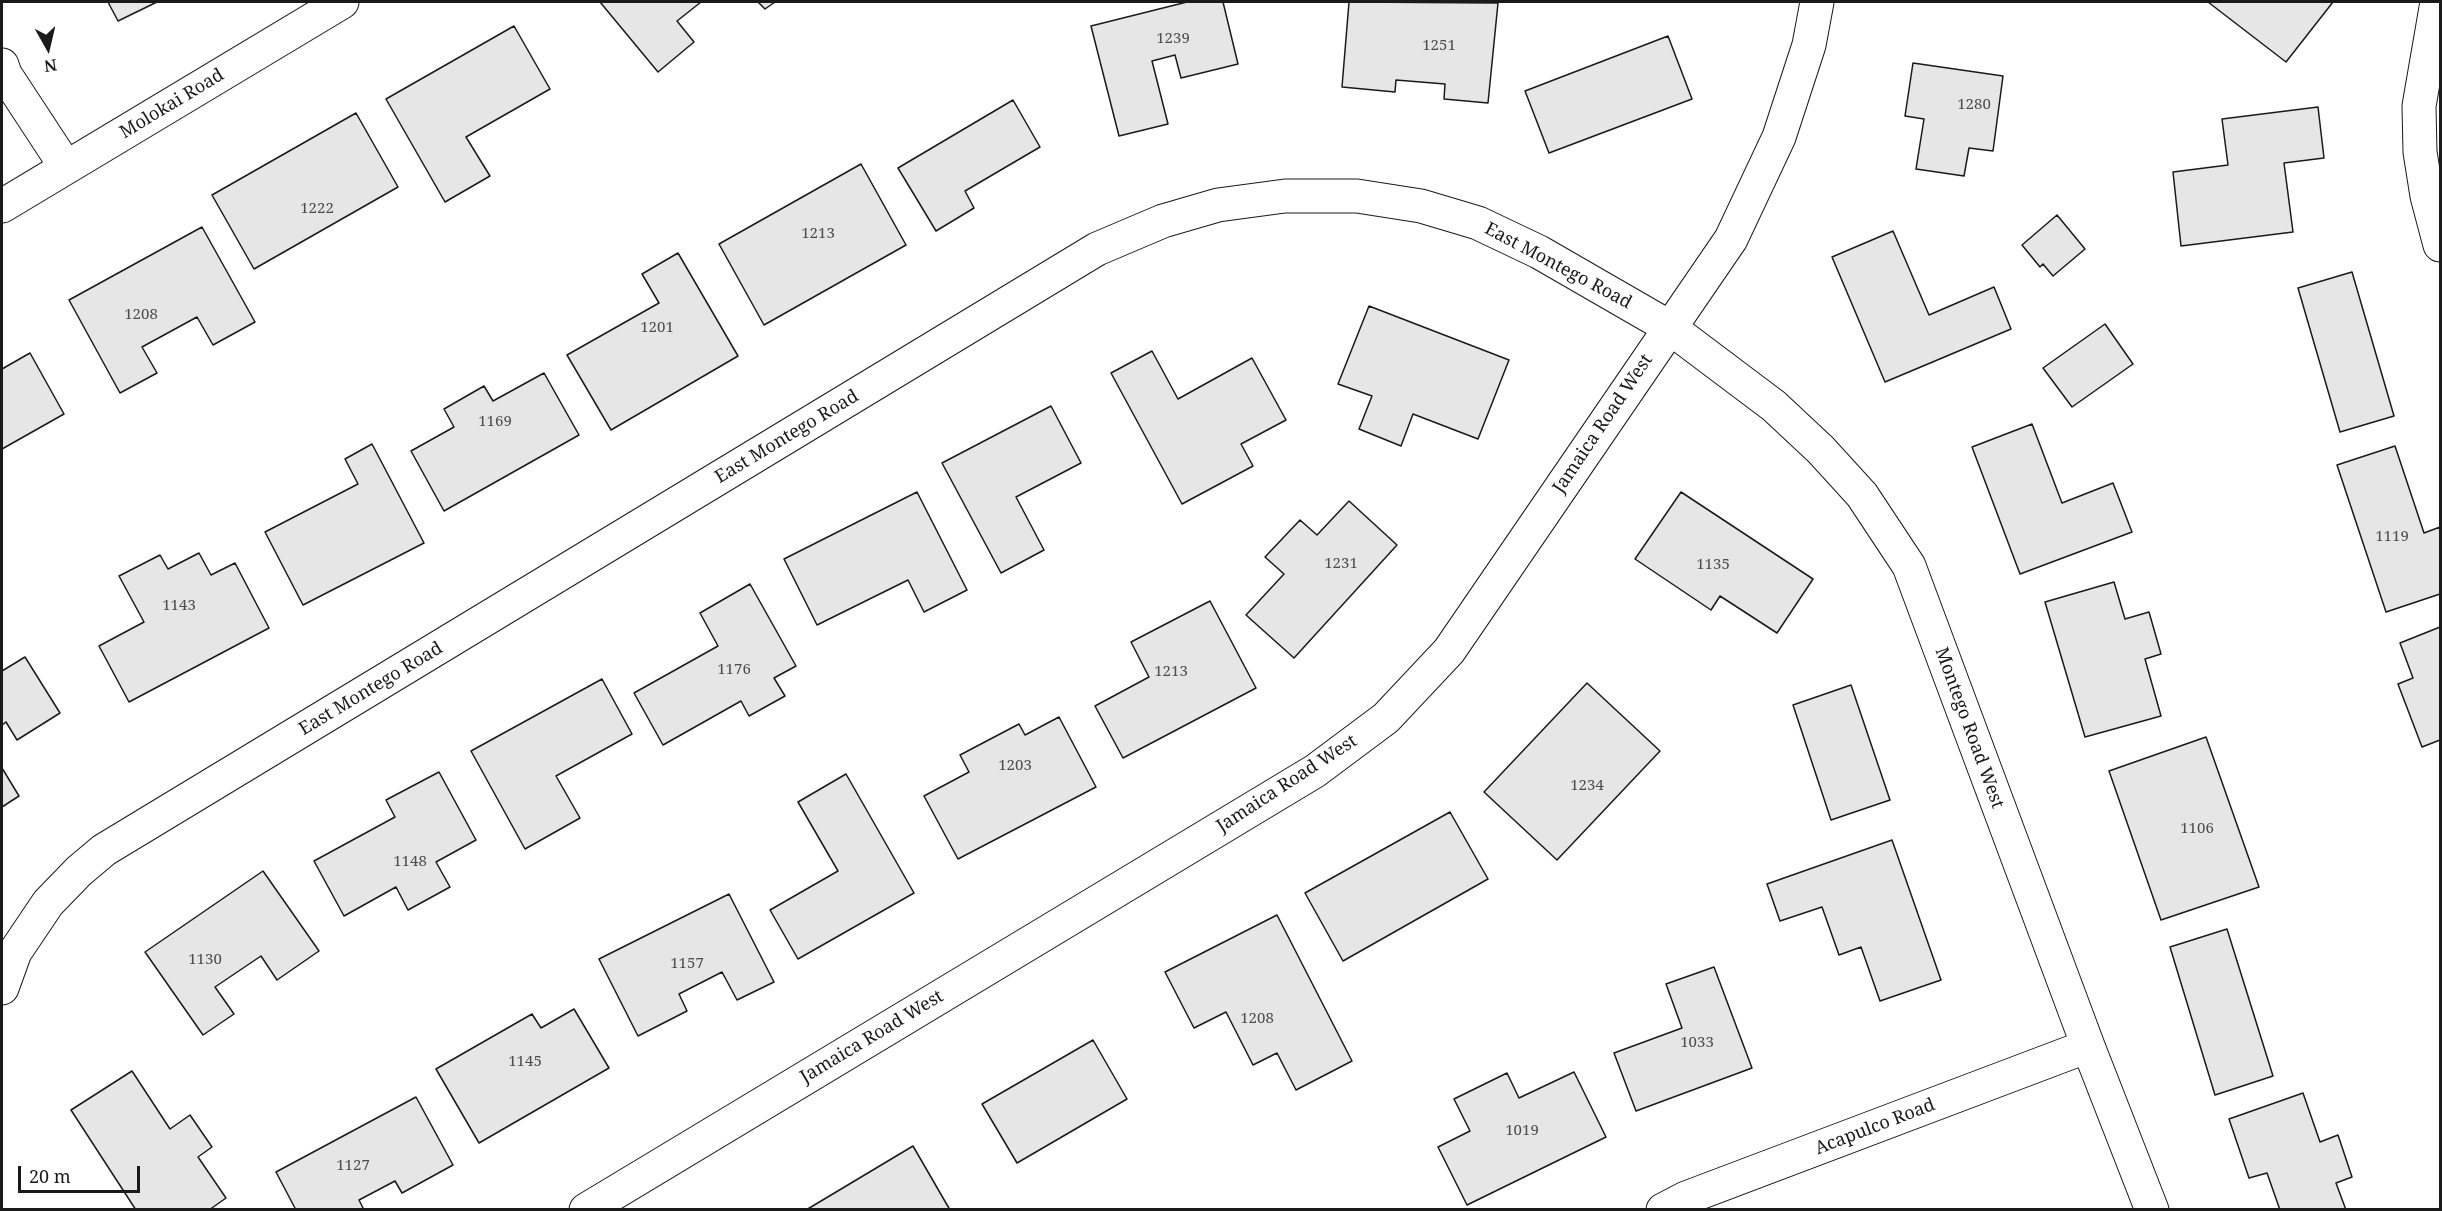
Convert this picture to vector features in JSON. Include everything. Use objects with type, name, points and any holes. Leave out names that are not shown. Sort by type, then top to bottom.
[{"type":"street","name":"Molokai Road","points":[[2,206],[342,2]]},
{"type":"street","name":"Jamaica Road West","points":[[586,1209],[1305,777],[1386,718],[1449,651],[1731,239],[1779,137],[1809,45],[1817,2]]},
{"type":"street","points":[[2437,2],[2419,106],[2420,153],[2427,196],[2440,245]]},
{"type":"street","points":[[2,65],[4,74],[66,167]]},
{"type":"street","name":"East Montego Road","points":[[2,988],[15,952],[48,903],[79,871],[104,850],[1097,249],[1163,221],[1218,206],[1285,196],[1357,196],[1421,206],[1478,224],[1539,252],[1669,327]]},
{"type":"street","name":"Montego Road West","points":[[1669,327],[1774,406],[1821,450],[1862,495],[1909,566],[2088,1046],[2152,1209]]},
{"type":"street","name":"Acapulco Road","points":[[1663,1209],[1686,1198],[2088,1046]]},
{"type":"building","points":[[108,2],[157,2],[118,21]]},
{"type":"building","points":[[600,2],[701,2],[677,21],[694,42],[658,72]]},
{"type":"building","points":[[758,2],[775,2],[765,9]]},
{"type":"building","points":[[1187,2],[1223,2],[1238,64],[1181,78],[1175,55],[1152,61],[1168,124],[1119,136],[1091,26]]},
{"type":"building","points":[[1349,2],[1498,3],[1488,103],[1444,99],[1445,84],[1396,80],[1395,92],[1342,87]]},
{"type":"building","points":[[2208,2],[2333,2],[2286,62]]},
{"type":"building","points":[[514,26],[550,89],[466,137],[490,176],[445,202],[386,99]]},
{"type":"building","points":[[1668,36],[1692,99],[1549,153],[1525,91]]},
{"type":"building","points":[[1913,63],[2003,76],[1993,151],[1969,148],[1964,176],[1916,169],[1924,119],[1905,116]]},
{"type":"building","points":[[1013,100],[1040,147],[965,191],[974,208],[936,231],[898,168]]},
{"type":"building","points":[[2318,107],[2324,158],[2284,163],[2293,232],[2181,246],[2173,172],[2228,165],[2222,119]]},
{"type":"building","points":[[356,113],[398,187],[254,269],[212,195]]},
{"type":"building","points":[[861,164],[906,245],[764,325],[719,244]]},
{"type":"building","points":[[2057,215],[2085,249],[2053,276],[2043,264],[2040,267],[2022,245]]},
{"type":"building","points":[[202,227],[255,322],[213,345],[197,317],[142,347],[157,373],[120,393],[69,300]]},
{"type":"building","points":[[1893,231],[1929,315],[1994,287],[2011,329],[1885,382],[1832,257]]},
{"type":"building","points":[[678,253],[738,356],[611,430],[567,355],[659,303],[642,274]]},
{"type":"building","points":[[2352,272],[2394,416],[2340,432],[2298,288]]},
{"type":"building","points":[[1369,306],[1509,360],[1478,439],[1413,414],[1401,446],[1359,429],[1372,396],[1338,384]]},
{"type":"building","points":[[2105,324],[2133,364],[2072,407],[2043,368]]},
{"type":"building","points":[[1152,351],[1178,399],[1252,358],[1286,420],[1241,444],[1253,466],[1182,504],[1111,373]]},
{"type":"building","points":[[30,353],[64,414],[2,449],[2,369]]},
{"type":"building","points":[[544,373],[579,435],[444,511],[411,451],[454,427],[444,409],[484,386],[493,401]]},
{"type":"building","points":[[1051,406],[1081,463],[1016,497],[1044,550],[1001,573],[942,463]]},
{"type":"building","points":[[2032,424],[2062,503],[2113,483],[2132,532],[2020,574],[1972,447]]},
{"type":"building","points":[[372,444],[424,543],[303,605],[265,532],[358,484],[345,459]]},
{"type":"building","points":[[2395,446],[2424,533],[2440,527],[2440,594],[2386,612],[2337,465]]},
{"type":"building","points":[[917,492],[967,590],[924,612],[908,580],[817,625],[784,559]]},
{"type":"building","points":[[1681,492],[1813,579],[1777,633],[1720,596],[1711,610],[1635,559]]},
{"type":"building","points":[[1349,501],[1397,545],[1294,658],[1246,615],[1284,574],[1265,557],[1300,520],[1317,535]]},
{"type":"building","points":[[199,553],[211,575],[235,563],[269,628],[129,702],[99,646],[144,622],[119,576],[160,555],[168,569]]},
{"type":"building","points":[[2114,582],[2125,619],[2149,612],[2161,654],[2145,659],[2161,716],[2085,737],[2045,602]]},
{"type":"building","points":[[750,584],[796,666],[774,678],[785,696],[749,716],[741,701],[663,745],[634,693],[718,646],[700,613]]},
{"type":"building","points":[[1210,601],[1256,688],[1123,758],[1095,706],[1149,677],[1131,642]]},
{"type":"building","points":[[2440,627],[2440,740],[2422,747],[2398,684],[2413,678],[2400,643]]},
{"type":"building","points":[[25,657],[60,713],[17,740],[6,722],[2,725],[2,671]]},
{"type":"building","points":[[602,679],[632,734],[556,776],[580,818],[525,849],[471,751]]},
{"type":"building","points":[[1587,683],[1660,751],[1557,860],[1484,792]]},
{"type":"building","points":[[1851,685],[1890,800],[1831,820],[1793,705]]},
{"type":"building","points":[[1059,717],[1096,787],[958,859],[924,796],[969,772],[960,755],[1019,724],[1025,735]]},
{"type":"building","points":[[2206,737],[2259,887],[2161,920],[2109,771]]},
{"type":"building","points":[[2,768],[19,796],[2,807]]},
{"type":"building","points":[[439,772],[476,840],[436,862],[450,887],[408,910],[396,887],[344,916],[314,861],[395,817],[386,800]]},
{"type":"building","points":[[846,774],[914,893],[798,959],[770,910],[838,871],[798,802]]},
{"type":"building","points":[[1450,812],[1488,879],[1343,961],[1305,893]]},
{"type":"building","points":[[1892,840],[1941,980],[1880,1001],[1861,947],[1839,955],[1822,907],[1780,921],[1767,884]]},
{"type":"building","points":[[263,871],[319,951],[277,980],[261,956],[215,987],[234,1014],[203,1035],[145,952]]},
{"type":"building","points":[[729,894],[774,982],[737,1000],[722,972],[679,994],[687,1011],[638,1036],[599,959]]},
{"type":"building","points":[[1277,915],[1352,1061],[1296,1090],[1277,1053],[1253,1065],[1226,1012],[1194,1028],[1165,972]]},
{"type":"building","points":[[2227,929],[2273,1076],[2215,1095],[2170,947]]},
{"type":"building","points":[[1714,967],[1752,1068],[1636,1111],[1614,1053],[1682,1028],[1666,984]]},
{"type":"building","points":[[574,1009],[609,1068],[479,1143],[436,1069],[532,1014],[541,1028]]},
{"type":"building","points":[[1093,1040],[1127,1099],[1017,1163],[982,1104]]},
{"type":"building","points":[[132,1071],[170,1129],[190,1115],[212,1147],[198,1157],[226,1198],[209,1210],[136,1210],[71,1110]]},
{"type":"building","points":[[1574,1072],[1606,1137],[1467,1205],[1438,1147],[1470,1131],[1454,1099],[1507,1073],[1519,1098]]},
{"type":"building","points":[[2303,1093],[2320,1142],[2338,1135],[2352,1177],[2336,1183],[2346,1210],[2280,1210],[2267,1173],[2249,1178],[2229,1119]]},
{"type":"building","points":[[416,1097],[453,1165],[402,1193],[395,1181],[359,1200],[364,1210],[296,1210],[276,1172]]},
{"type":"building","points":[[913,1146],[950,1210],[806,1210]]}]
